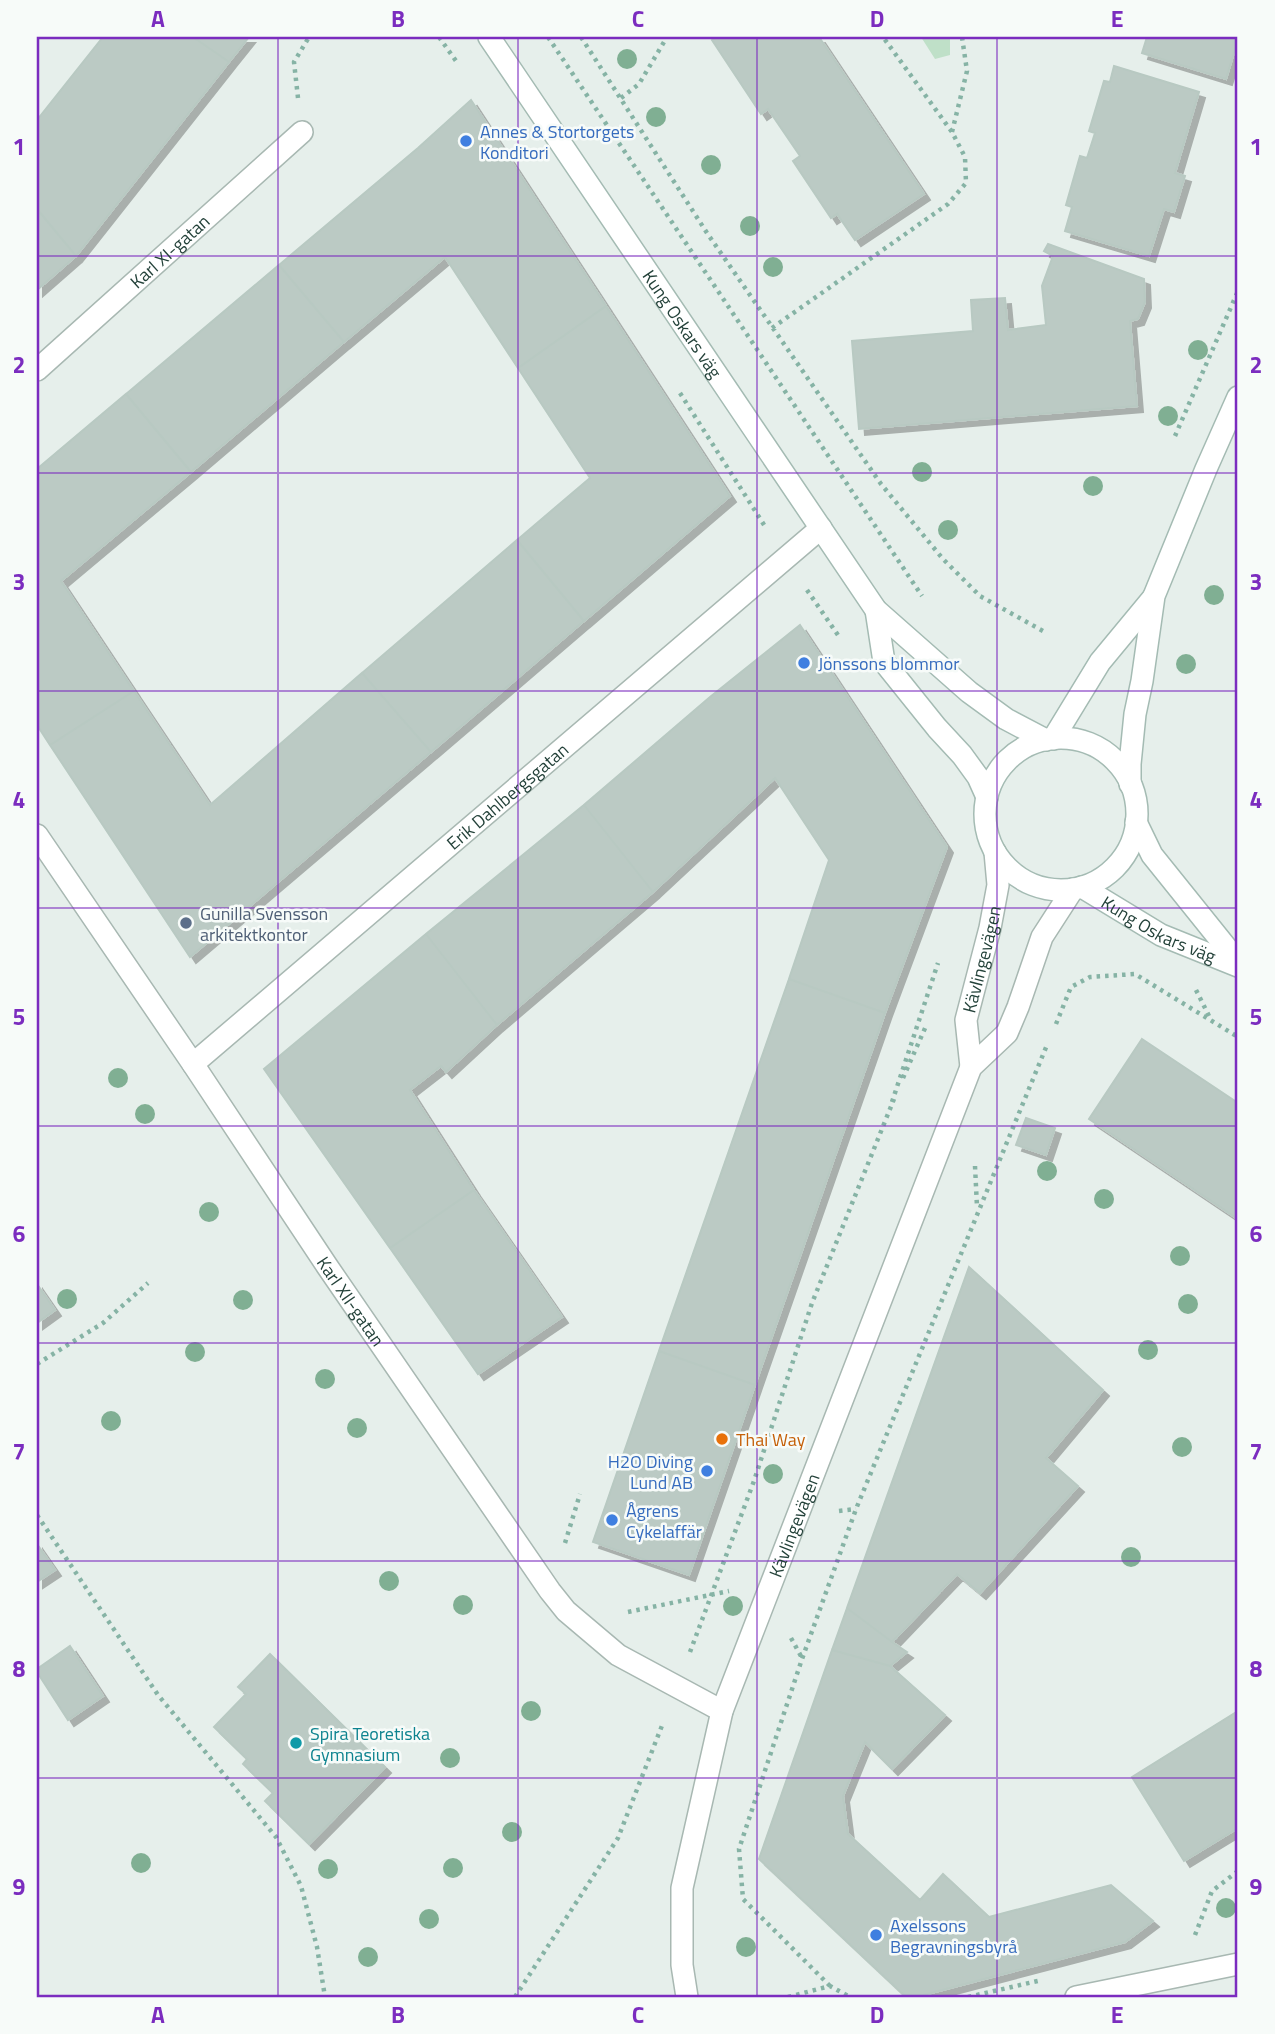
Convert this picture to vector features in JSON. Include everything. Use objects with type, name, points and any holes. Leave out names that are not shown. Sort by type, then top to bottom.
[{"type":"street","name":"Kung Oskars väg","points":[[489,37],[876,610],[968,692],[1006,719],[1050,739],[1075,740],[1094,746],[1117,764],[1135,796],[1136,822],[1129,848],[1117,865],[1099,880],[1077,888],[1044,888],[1012,872],[995,852],[986,824],[987,797],[978,778],[884,662],[876,610]]},
{"type":"street","name":"Karl XI-gatan","points":[[37,370],[302,132]]},
{"type":"street","points":[[1130,784],[1135,714],[1154,596],[1238,397]]},
{"type":"street","name":"Erik Dahlbergsgatan","points":[[193,1064],[821,528]]},
{"type":"street","points":[[987,797],[995,778],[1008,760],[1023,748],[1050,739],[1100,662],[1154,596]]},
{"type":"street","name":"Kung Oskars väg","points":[[1136,822],[1152,855],[1238,964]]},
{"type":"street","name":"Karl XII-gatan","points":[[37,835],[550,1591],[566,1611],[618,1655],[722,1711]]},
{"type":"street","name":"Kävlingevägen","points":[[971,1067],[966,1020],[990,928],[998,885],[995,852]]},
{"type":"street","name":"Kung Oskars väg","points":[[1077,888],[1161,935],[1238,964]]},
{"type":"street","name":"Kävlingevägen","points":[[687,1997],[682,1965],[682,1888],[722,1711],[971,1067],[1007,1033],[1042,937],[1077,888]]},
{"type":"street","points":[[1076,1997],[1238,1964]]},
{"type":"path","points":[[302,132],[294,62],[309,37]]},
{"type":"path","points":[[439,37],[462,70]]},
{"type":"path","points":[[548,37],[926,603]]},
{"type":"path","points":[[581,37],[707,233],[881,484],[943,559],[980,596],[1043,631]]},
{"type":"path","points":[[621,98],[639,84],[667,37]]},
{"type":"path","points":[[772,328],[948,205],[966,183],[965,156],[883,37]]},
{"type":"path","points":[[951,132],[967,71],[962,37]]},
{"type":"path","points":[[1174,439],[1238,291]]},
{"type":"path","points":[[675,386],[841,639]]},
{"type":"path","points":[[515,1997],[618,1838],[754,1480],[812,1303],[892,1102],[940,959]]},
{"type":"path","points":[[1055,1025],[1071,988],[1090,978],[1135,974],[1238,1037]]},
{"type":"path","points":[[850,1997],[830,1986],[743,1899],[738,1849],[856,1509],[1050,1037]]},
{"type":"path","points":[[37,1364],[103,1323],[148,1283]]},
{"type":"path","points":[[754,1480],[762,1491]]},
{"type":"path","points":[[37,1515],[158,1695],[276,1837],[301,1886],[317,1947],[325,1997]]},
{"type":"path","points":[[579,1623],[712,1593],[738,1590]]},
{"type":"path","points":[[789,1634],[802,1659]]},
{"type":"path","points":[[1194,1937],[1212,1891],[1238,1871]]},
{"type":"path","points":[[788,1997],[830,1986]]},
{"type":"green space","points":[[921,37],[950,37],[950,55],[935,59]]},
{"type":"building","points":[[103,37],[193,37],[229,62],[76,256],[37,209],[37,120]]},
{"type":"building","points":[[193,37],[249,37],[229,62]]},
{"type":"building","points":[[717,37],[819,37],[924,194],[855,240],[837,214],[831,218],[793,161],[800,156],[768,109],[761,114],[712,40]]},
{"type":"building","points":[[1147,37],[1238,39],[1226,79],[1142,53]]},
{"type":"building","points":[[1114,66],[1199,92],[1175,173],[1185,176],[1174,212],[1164,209],[1149,256],[1065,231],[1072,207],[1066,205],[1080,156],[1087,158],[1095,133],[1089,131],[1104,81],[1110,82]]},
{"type":"building","points":[[471,100],[606,306],[518,368],[445,257],[344,342],[279,265]]},
{"type":"building","points":[[37,209],[76,256],[37,290]]},
{"type":"building","points":[[1048,244],[1144,279],[1145,302],[1138,319],[1130,321],[1137,406],[859,429],[852,341],[973,331],[971,300],[1005,298],[1008,330],[1046,325],[1042,286],[1053,256],[1044,251]]},
{"type":"building","points":[[279,265],[344,342],[191,472],[126,394]]},
{"type":"building","points":[[606,306],[730,496],[584,621],[517,540],[590,478],[518,368]]},
{"type":"building","points":[[126,394],[191,472],[61,581],[134,691],[50,745],[37,725],[37,469]]},
{"type":"building","points":[[517,540],[584,621],[431,752],[362,673]]},
{"type":"building","points":[[800,625],[947,847],[885,1013],[789,979],[829,860],[775,778],[653,892],[584,805],[710,697]]},
{"type":"building","points":[[362,673],[431,752],[190,957],[50,745],[134,691],[210,805]]},
{"type":"building","points":[[584,805],[653,892],[497,1025],[426,934]]},
{"type":"building","points":[[426,934],[497,1025],[446,1072],[441,1066],[410,1090],[474,1190],[390,1248],[264,1069]]},
{"type":"building","points":[[789,979],[885,1013],[755,1385],[659,1351]]},
{"type":"building","points":[[1142,1039],[1238,1103],[1238,1219],[1089,1119]]},
{"type":"building","points":[[1026,1118],[1055,1128],[1046,1155],[1016,1145]]},
{"type":"building","points":[[474,1190],[562,1317],[478,1374],[390,1248]]},
{"type":"building","points":[[969,1267],[1103,1390],[1046,1458],[1078,1486],[980,1593],[957,1574],[892,1642],[847,1608]]},
{"type":"building","points":[[37,1284],[55,1310],[37,1323]]},
{"type":"building","points":[[659,1351],[755,1385],[689,1575],[593,1542]]},
{"type":"building","points":[[37,1544],[55,1570],[37,1582]]},
{"type":"building","points":[[847,1608],[907,1652],[890,1666],[832,1650]]},
{"type":"building","points":[[70,1646],[103,1696],[68,1720],[37,1669]]},
{"type":"building","points":[[832,1650],[890,1666],[945,1715],[892,1769],[865,1742],[843,1796],[848,1834],[920,1900],[943,1874],[989,1917],[1111,1885],[1153,1921],[1125,1942],[916,1997],[906,1997],[759,1859]]},
{"type":"building","name":"Spira Teoretiska Gymnasium","points":[[270,1654],[385,1767],[309,1844],[265,1801],[273,1793],[243,1764],[247,1759],[214,1727],[246,1694],[238,1687]]},
{"type":"building","points":[[1238,1711],[1238,1828],[1184,1861],[1132,1777]]},
{"type":"place","name":"Annes & Stortorgets Konditori","points":[[466,141]]},
{"type":"place","name":"Jönssons blommor","points":[[804,663]]},
{"type":"place","name":"Gunilla Svensson arkitektkontor","points":[[186,923]]},
{"type":"place","name":"Thai Way","points":[[722,1439]]},
{"type":"place","name":"H2O Diving Lund AB","points":[[707,1471]]},
{"type":"place","name":"Ågrens Cykelaffär","points":[[612,1520]]},
{"type":"place","name":"Spira Teoretiska Gymnasium","points":[[296,1743]]},
{"type":"place","name":"Axelssons Begravningsbyrå","points":[[876,1935]]}]
